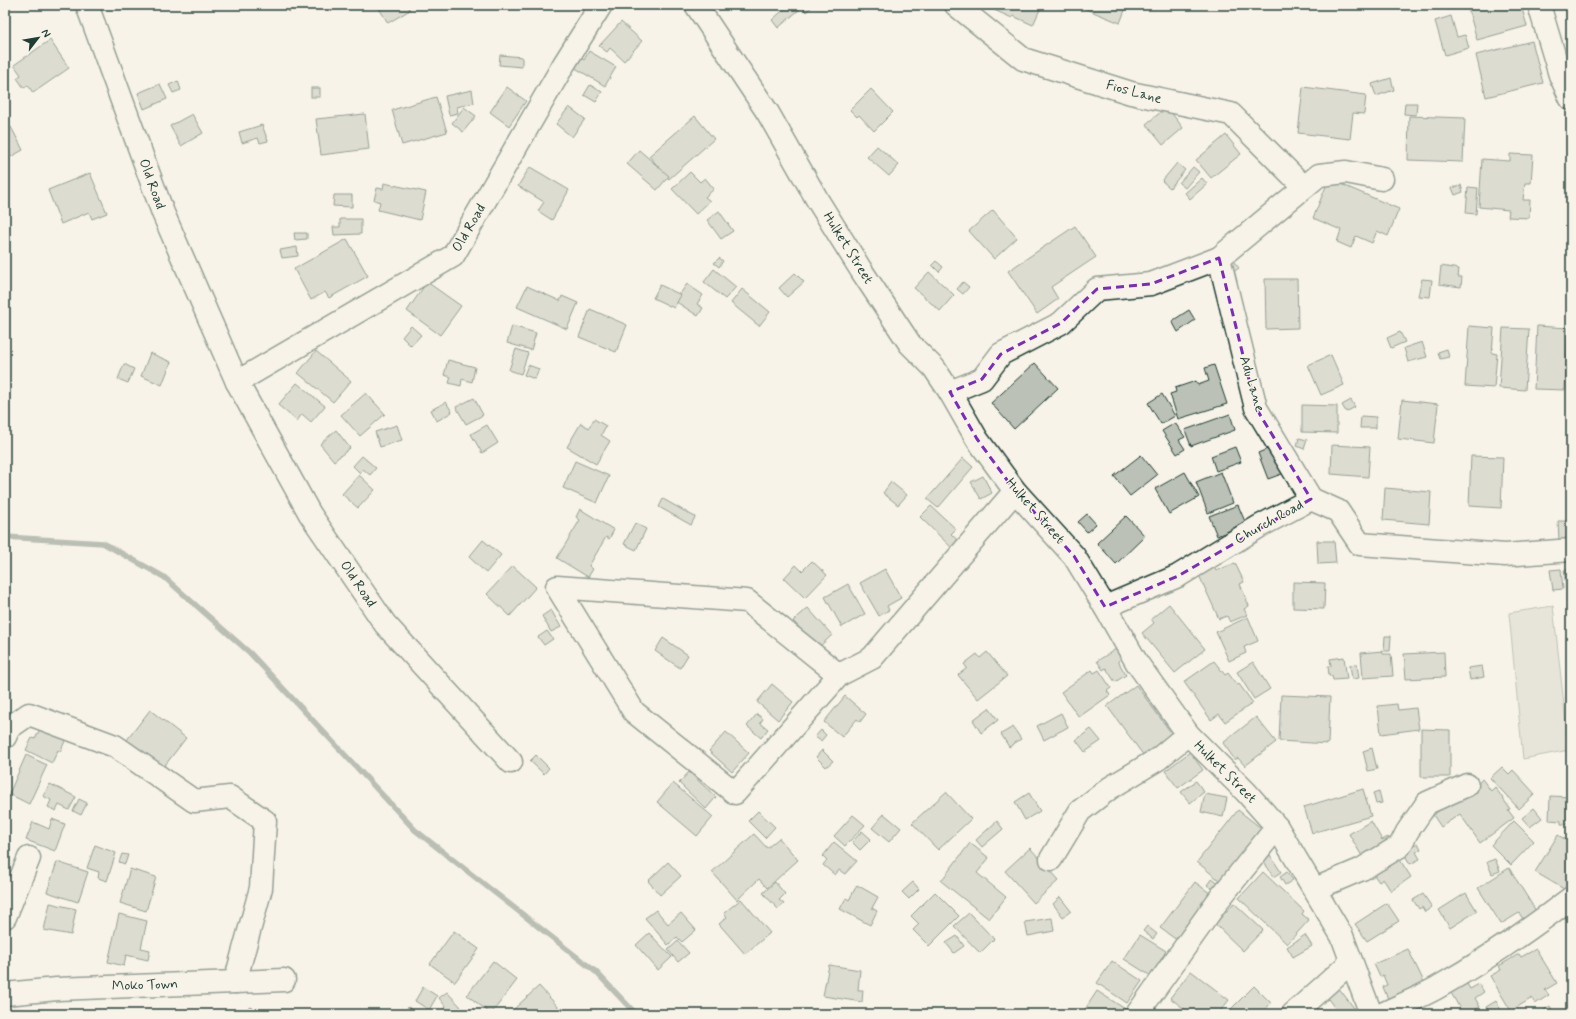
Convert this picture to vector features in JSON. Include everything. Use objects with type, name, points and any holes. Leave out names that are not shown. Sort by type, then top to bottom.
[{"type":"street","name":"Old Road","points":[[87,5],[163,213],[237,382],[310,514],[385,624],[511,762]]},
{"type":"street","name":"Old Road","points":[[237,382],[453,256],[564,64],[601,5]]},
{"type":"street","name":"Hulket Street","points":[[696,5],[768,112],[818,201],[861,270],[910,344],[934,368],[950,392],[977,439],[1015,491],[1074,556],[1137,663],[1188,734],[1246,792],[1277,827],[1342,936],[1371,1014]]},
{"type":"street","name":"Fios Lane","points":[[956,5],[1023,59],[1131,93],[1231,114],[1304,187]]},
{"type":"street","points":[[1539,5],[1560,75],[1571,99]]},
{"type":"street","points":[[950,392],[982,379],[1001,354],[1061,323],[1097,289],[1152,284],[1219,258],[1319,174],[1346,172],[1382,178]]},
{"type":"street","name":"Adu Lane","points":[[1219,258],[1256,408],[1311,499]]},
{"type":"street","points":[[839,675],[747,601],[557,587],[634,712],[735,793],[839,675],[872,658],[1015,491]]},
{"type":"street","name":"Church Road","points":[[1105,607],[1178,576],[1260,526],[1311,499],[1338,511],[1360,544],[1505,555],[1571,550]]},
{"type":"street","points":[[5,737],[9,728],[29,714],[115,746],[194,801],[230,797],[265,821],[261,888],[235,982]]},
{"type":"street","points":[[1051,859],[1080,812],[1110,788],[1158,759],[1188,734]]},
{"type":"street","points":[[1315,889],[1362,869],[1400,846],[1407,832],[1426,803],[1467,785]]},
{"type":"street","points":[[1137,1014],[1220,898],[1277,827]]},
{"type":"street","points":[[5,917],[28,858]]},
{"type":"street","points":[[1382,1014],[1438,987],[1489,957],[1530,929],[1571,898]]},
{"type":"street","points":[[1293,1014],[1351,962]]},
{"type":"street","name":"Moko Town","points":[[5,994],[57,989],[284,980]]},
{"type":"highlighted area","points":[[1219,258],[1256,408],[1311,499],[1178,576],[1105,607],[1074,556],[1015,491],[977,439],[950,392],[982,379],[1001,354],[1061,323],[1097,289],[1151,284]]},
{"type":"shaded area","points":[[1553,606],[1569,750],[1523,759],[1509,613]]},
{"type":"building","points":[[284,5],[298,5],[289,12]]},
{"type":"building","points":[[377,5],[407,5],[410,10],[388,23]]},
{"type":"building","points":[[789,5],[796,5],[800,9],[778,28],[772,20]]},
{"type":"building","points":[[801,5],[814,5],[806,12]]},
{"type":"building","points":[[983,5],[1042,5],[1033,25],[1013,16],[1012,18]]},
{"type":"building","points":[[1082,5],[1127,5],[1120,23],[1081,7]]},
{"type":"building","points":[[1479,5],[1521,5],[1527,26],[1477,40],[1468,8]]},
{"type":"building","points":[[1451,16],[1457,37],[1465,35],[1469,48],[1445,55],[1435,21]]},
{"type":"building","points":[[621,22],[642,41],[624,61],[610,48],[607,52],[599,46]]},
{"type":"building","points":[[50,40],[69,68],[33,93],[28,85],[24,88],[17,78],[21,75],[14,65]]},
{"type":"building","points":[[1532,41],[1543,83],[1486,97],[1476,55]]},
{"type":"building","points":[[589,51],[616,67],[605,86],[572,66],[578,56],[584,60]]},
{"type":"building","points":[[500,55],[522,57],[522,67],[499,65]]},
{"type":"building","points":[[1391,78],[1394,90],[1376,96],[1372,84]]},
{"type":"building","points":[[178,81],[181,90],[173,93],[169,85]]},
{"type":"building","points":[[160,84],[167,99],[144,109],[138,93]]},
{"type":"building","points":[[590,85],[602,92],[596,102],[584,95]]},
{"type":"building","points":[[507,87],[526,101],[509,126],[490,112]]},
{"type":"building","points":[[1303,87],[1366,95],[1364,114],[1353,113],[1350,139],[1298,133]]},
{"type":"building","points":[[311,88],[320,88],[320,97],[311,97]]},
{"type":"building","points":[[871,89],[893,112],[874,131],[859,115],[857,117],[850,110]]},
{"type":"building","points":[[472,90],[474,103],[457,107],[458,113],[449,115],[445,96]]},
{"type":"building","points":[[436,97],[447,132],[402,145],[392,110]]},
{"type":"building","points":[[1405,103],[1417,103],[1416,115],[1404,114]]},
{"type":"building","points":[[464,107],[476,116],[463,132],[452,123]]},
{"type":"building","points":[[569,107],[585,119],[572,137],[556,124]]},
{"type":"building","points":[[1167,107],[1183,128],[1163,145],[1146,124]]},
{"type":"building","points":[[192,114],[203,133],[181,146],[170,126]]},
{"type":"building","points":[[365,114],[369,149],[321,155],[316,119]]},
{"type":"building","points":[[695,116],[714,139],[669,179],[649,156]]},
{"type":"building","points":[[1409,116],[1465,118],[1463,162],[1408,160]]},
{"type":"building","points":[[262,125],[268,141],[260,143],[258,138],[242,143],[239,132]]},
{"type":"building","points":[[11,127],[23,150],[5,160],[5,130]]},
{"type":"building","points":[[1226,135],[1241,154],[1211,178],[1196,160]]},
{"type":"building","points":[[877,146],[899,165],[889,176],[867,157]]},
{"type":"building","points":[[639,150],[669,176],[657,190],[627,164]]},
{"type":"building","points":[[1510,154],[1533,155],[1531,183],[1525,183],[1523,200],[1530,200],[1529,218],[1508,217],[1509,210],[1479,207],[1482,159],[1510,161]]},
{"type":"building","points":[[1177,163],[1185,170],[1170,188],[1162,181]]},
{"type":"building","points":[[530,167],[569,190],[552,220],[538,211],[544,202],[518,186]]},
{"type":"building","points":[[1193,167],[1199,172],[1185,188],[1179,183]]},
{"type":"building","points":[[690,172],[700,182],[705,178],[714,189],[705,197],[710,201],[696,214],[672,189]]},
{"type":"building","points":[[90,173],[107,213],[92,219],[89,212],[61,224],[48,190]]},
{"type":"building","points":[[1202,178],[1207,184],[1190,199],[1185,193]]},
{"type":"building","points":[[1329,179],[1399,209],[1388,236],[1377,231],[1372,243],[1356,236],[1351,248],[1337,242],[1341,230],[1313,218]]},
{"type":"building","points":[[384,183],[426,192],[420,220],[378,210],[380,202],[374,200],[377,188],[383,189]]},
{"type":"building","points":[[1461,185],[1463,192],[1455,195],[1452,188]]},
{"type":"building","points":[[1468,187],[1478,188],[1476,214],[1466,213]]},
{"type":"building","points":[[334,195],[352,195],[352,207],[333,206]]},
{"type":"building","points":[[993,210],[1017,238],[994,259],[969,231]]},
{"type":"building","points":[[719,211],[733,231],[721,239],[707,220]]},
{"type":"building","points":[[340,219],[361,219],[361,234],[334,235],[333,227],[340,227]]},
{"type":"building","points":[[1075,226],[1096,257],[1051,287],[1058,299],[1037,314],[1008,271]]},
{"type":"building","points":[[294,233],[307,233],[307,239],[295,240]]},
{"type":"building","points":[[347,239],[368,276],[329,298],[325,292],[311,300],[294,269]]},
{"type":"building","points":[[297,247],[298,256],[282,258],[280,250]]},
{"type":"building","points":[[1227,253],[1239,268],[1232,273]]},
{"type":"building","points":[[719,258],[723,261],[719,267],[714,263]]},
{"type":"building","points":[[936,261],[943,267],[939,272],[932,265]]},
{"type":"building","points":[[1441,266],[1459,269],[1458,277],[1462,277],[1461,287],[1439,284]]},
{"type":"building","points":[[714,269],[736,287],[725,299],[704,282]]},
{"type":"building","points":[[929,272],[954,295],[940,311],[914,288]]},
{"type":"building","points":[[795,273],[804,282],[787,297],[779,288]]},
{"type":"building","points":[[1265,279],[1297,279],[1298,328],[1266,329]]},
{"type":"building","points":[[1422,279],[1432,280],[1430,297],[1418,296]]},
{"type":"building","points":[[427,282],[461,306],[440,335],[407,311]]},
{"type":"building","points":[[963,282],[969,287],[963,294],[957,289]]},
{"type":"building","points":[[687,284],[703,295],[697,304],[703,308],[698,316],[675,301]]},
{"type":"building","points":[[660,285],[681,295],[674,308],[653,298]]},
{"type":"building","points":[[527,286],[560,301],[562,296],[578,303],[567,329],[517,307]]},
{"type":"building","points":[[742,289],[770,312],[759,326],[731,303]]},
{"type":"building","points":[[590,309],[627,325],[616,352],[579,337]]},
{"type":"building","points":[[1189,310],[1195,320],[1178,332],[1172,321]]},
{"type":"building","points":[[411,326],[421,335],[411,346],[402,337]]},
{"type":"building","points":[[512,326],[536,333],[531,350],[507,343]]},
{"type":"building","points":[[1469,326],[1494,328],[1492,353],[1497,354],[1494,388],[1465,386]]},
{"type":"building","points":[[1537,326],[1568,328],[1565,390],[1534,389]]},
{"type":"building","points":[[1503,328],[1529,329],[1525,390],[1499,388]]},
{"type":"building","points":[[1400,332],[1405,342],[1391,348],[1387,338]]},
{"type":"building","points":[[1422,342],[1427,357],[1408,362],[1404,348]]},
{"type":"building","points":[[516,349],[528,353],[521,374],[509,370]]},
{"type":"building","points":[[1447,349],[1449,357],[1440,359],[1438,352]]},
{"type":"building","points":[[316,351],[351,381],[333,402],[298,373]]},
{"type":"building","points":[[150,353],[171,362],[162,385],[141,376]]},
{"type":"building","points":[[1331,355],[1344,385],[1321,395],[1308,365]]},
{"type":"building","points":[[448,360],[475,367],[472,382],[462,379],[461,386],[449,383],[451,377],[444,375]]},
{"type":"building","points":[[1035,363],[1058,388],[1014,429],[991,403]]},
{"type":"building","points":[[124,364],[134,369],[128,383],[118,379]]},
{"type":"building","points":[[528,365],[539,369],[535,379],[524,375]]},
{"type":"building","points":[[1214,365],[1227,404],[1178,419],[1170,394],[1176,392],[1175,388],[1196,381],[1198,385],[1209,381],[1205,368]]},
{"type":"building","points":[[297,383],[325,406],[311,422],[302,414],[297,421],[278,405]]},
{"type":"building","points":[[366,393],[385,414],[360,436],[341,415]]},
{"type":"building","points":[[1162,394],[1175,416],[1161,424],[1148,403]]},
{"type":"building","points":[[474,398],[483,415],[466,424],[456,407]]},
{"type":"building","points":[[1351,400],[1355,407],[1346,412],[1342,405]]},
{"type":"building","points":[[1402,400],[1438,404],[1434,443],[1398,439]]},
{"type":"building","points":[[446,402],[452,412],[437,421],[431,410]]},
{"type":"building","points":[[1302,405],[1337,406],[1337,433],[1302,432]]},
{"type":"building","points":[[1230,414],[1235,430],[1191,446],[1185,430]]},
{"type":"building","points":[[1361,416],[1376,417],[1376,428],[1360,428]]},
{"type":"building","points":[[594,419],[606,426],[601,435],[610,441],[596,464],[567,447],[581,423],[589,428]]},
{"type":"building","points":[[1175,423],[1185,437],[1179,440],[1185,449],[1177,454],[1162,431]]},
{"type":"building","points":[[397,425],[402,440],[380,447],[375,432]]},
{"type":"building","points":[[487,425],[498,443],[482,453],[471,434]]},
{"type":"building","points":[[336,430],[350,448],[334,461],[320,444]]},
{"type":"building","points":[[1299,438],[1307,440],[1304,449],[1297,446]]},
{"type":"building","points":[[1277,445],[1287,472],[1268,479],[1258,453]]},
{"type":"building","points":[[1332,445],[1370,447],[1368,477],[1331,474]]},
{"type":"building","points":[[1235,447],[1241,462],[1216,471],[1211,456]]},
{"type":"building","points":[[1141,455],[1157,475],[1130,496],[1114,476]]},
{"type":"building","points":[[362,456],[376,468],[370,475],[363,469],[360,473],[353,466]]},
{"type":"building","points":[[1471,456],[1503,457],[1501,508],[1469,506]]},
{"type":"building","points":[[963,458],[973,467],[938,508],[927,499]]},
{"type":"building","points":[[575,461],[609,476],[597,503],[563,488]]},
{"type":"building","points":[[1185,472],[1199,497],[1169,514],[1155,489]]},
{"type":"building","points":[[1221,472],[1233,503],[1208,513],[1196,482]]},
{"type":"building","points":[[359,475],[375,490],[358,508],[342,494]]},
{"type":"building","points":[[983,476],[992,493],[981,499],[971,482]]},
{"type":"building","points":[[891,482],[907,495],[898,505],[883,493]]},
{"type":"building","points":[[1385,488],[1431,492],[1429,524],[1383,520]]},
{"type":"building","points":[[663,499],[695,517],[691,525],[659,507]]},
{"type":"building","points":[[1238,505],[1246,524],[1217,536],[1209,516]]},
{"type":"building","points":[[931,506],[956,529],[951,534],[962,544],[955,551],[920,517]]},
{"type":"building","points":[[580,509],[614,530],[609,539],[606,537],[589,566],[593,569],[588,577],[557,558],[580,520],[576,517]]},
{"type":"building","points":[[1087,514],[1096,524],[1087,532],[1078,522]]},
{"type":"building","points":[[1126,516],[1145,536],[1116,564],[1097,543]]},
{"type":"building","points":[[1558,521],[1571,521],[1571,539],[1559,540]]},
{"type":"building","points":[[635,523],[646,529],[636,550],[624,544]]},
{"type":"building","points":[[483,540],[501,555],[486,573],[469,557]]},
{"type":"building","points":[[1317,541],[1334,541],[1336,563],[1318,564]]},
{"type":"building","points":[[812,561],[827,575],[805,598],[784,578],[796,565],[802,571]]},
{"type":"building","points":[[1235,563],[1244,582],[1240,584],[1249,606],[1244,609],[1247,615],[1230,622],[1227,616],[1219,619],[1198,573],[1214,566],[1216,571]]},
{"type":"building","points":[[513,566],[536,587],[510,616],[487,594]]},
{"type":"building","points":[[885,569],[901,598],[887,606],[889,610],[879,616],[860,583]]},
{"type":"building","points":[[1561,569],[1563,589],[1553,590],[1550,570]]},
{"type":"building","points":[[1571,569],[1571,633],[1564,570]]},
{"type":"building","points":[[1293,582],[1325,583],[1324,609],[1293,608]]},
{"type":"building","points":[[848,584],[865,614],[842,627],[825,597]]},
{"type":"building","points":[[1169,604],[1205,649],[1175,673],[1142,633],[1154,623],[1151,619]]},
{"type":"building","points":[[808,608],[832,635],[818,648],[793,621]]},
{"type":"building","points":[[551,610],[561,627],[551,632],[542,616]]},
{"type":"building","points":[[1248,617],[1258,641],[1244,647],[1246,653],[1229,661],[1216,632]]},
{"type":"building","points":[[547,631],[553,639],[544,645],[538,637]]},
{"type":"building","points":[[1385,636],[1391,636],[1390,651],[1384,651]]},
{"type":"building","points":[[663,638],[688,655],[680,668],[655,651]]},
{"type":"building","points":[[1116,649],[1123,658],[1118,661],[1126,675],[1115,682],[1106,668],[1103,670],[1097,661]]},
{"type":"building","points":[[1382,651],[1383,654],[1391,654],[1393,676],[1363,678],[1361,653]]},
{"type":"building","points":[[987,652],[1007,676],[978,699],[958,675],[967,668],[964,664],[977,654],[980,658]]},
{"type":"building","points":[[1444,652],[1445,677],[1406,679],[1404,654]]},
{"type":"building","points":[[1344,657],[1347,679],[1333,680],[1332,676],[1329,676],[1328,666],[1331,666],[1330,659]]},
{"type":"building","points":[[1214,661],[1225,675],[1228,673],[1237,685],[1239,684],[1253,703],[1225,722],[1219,714],[1211,720],[1184,682]]},
{"type":"building","points":[[1253,662],[1270,689],[1254,699],[1237,672]]},
{"type":"building","points":[[1357,664],[1359,678],[1352,679],[1350,665]]},
{"type":"building","points":[[1482,666],[1484,677],[1470,680],[1468,668]]},
{"type":"building","points":[[1092,670],[1094,673],[1099,670],[1111,688],[1107,691],[1110,695],[1079,717],[1061,692]]},
{"type":"building","points":[[772,684],[793,702],[778,720],[757,702]]},
{"type":"building","points":[[1136,685],[1172,734],[1144,756],[1107,706]]},
{"type":"building","points":[[1281,695],[1330,697],[1328,744],[1279,741]]},
{"type":"building","points":[[845,696],[866,714],[860,722],[857,719],[842,737],[824,722]]},
{"type":"building","points":[[1397,704],[1398,710],[1416,708],[1419,729],[1381,734],[1378,706]]},
{"type":"building","points":[[989,708],[998,720],[981,733],[973,720]]},
{"type":"building","points":[[150,710],[186,738],[159,773],[123,745]]},
{"type":"building","points":[[1061,713],[1068,727],[1044,740],[1037,726]]},
{"type":"building","points":[[757,714],[763,719],[760,723],[768,729],[761,738],[747,726]]},
{"type":"building","points":[[1256,717],[1276,742],[1245,766],[1238,758],[1235,760],[1223,743]]},
{"type":"building","points":[[41,727],[66,739],[60,752],[58,750],[52,763],[26,750],[32,738],[35,739]]},
{"type":"building","points":[[1013,727],[1021,739],[1009,747],[1001,734]]},
{"type":"building","points":[[1091,729],[1101,741],[1085,752],[1076,740]]},
{"type":"building","points":[[1421,729],[1450,730],[1450,777],[1421,777]]},
{"type":"building","points":[[821,730],[826,735],[821,741],[815,737]]},
{"type":"building","points":[[726,732],[749,753],[732,772],[709,751]]},
{"type":"building","points":[[1372,748],[1377,769],[1368,771],[1363,751]]},
{"type":"building","points":[[822,750],[833,761],[826,767],[816,757]]},
{"type":"building","points":[[1190,752],[1203,770],[1178,788],[1165,771]]},
{"type":"building","points":[[26,755],[47,765],[29,804],[9,794]]},
{"type":"building","points":[[536,755],[549,768],[544,774],[530,761]]},
{"type":"building","points":[[1502,767],[1509,774],[1513,770],[1535,794],[1519,809],[1490,778]]},
{"type":"building","points":[[689,772],[716,797],[706,809],[679,783]]},
{"type":"building","points":[[1482,779],[1491,791],[1495,787],[1510,809],[1508,810],[1514,818],[1480,843],[1460,814],[1441,827],[1433,815]]},
{"type":"building","points":[[1196,781],[1204,792],[1190,803],[1181,792]]},
{"type":"building","points":[[673,783],[713,817],[697,836],[657,802]]},
{"type":"building","points":[[50,784],[76,797],[69,810],[59,805],[56,811],[48,807],[51,800],[43,796]]},
{"type":"building","points":[[1363,789],[1371,816],[1312,833],[1304,807]]},
{"type":"building","points":[[1379,791],[1382,803],[1376,804],[1373,793]]},
{"type":"building","points":[[946,792],[971,819],[938,850],[912,823]]},
{"type":"building","points":[[1029,793],[1040,811],[1025,820],[1015,802]]},
{"type":"building","points":[[1205,794],[1227,798],[1223,817],[1201,812]]},
{"type":"building","points":[[1550,796],[1571,797],[1571,824],[1561,824],[1561,821],[1549,820]]},
{"type":"building","points":[[79,799],[87,803],[81,815],[73,811]]},
{"type":"building","points":[[1534,808],[1542,818],[1530,827],[1522,818]]},
{"type":"building","points":[[1238,810],[1266,832],[1225,885],[1197,862]]},
{"type":"building","points":[[758,811],[775,827],[765,838],[748,821]]},
{"type":"building","points":[[884,814],[901,828],[889,842],[872,828]]},
{"type":"building","points":[[853,815],[865,825],[845,846],[834,836]]},
{"type":"building","points":[[52,819],[65,824],[55,851],[26,840],[33,822],[49,829]]},
{"type":"building","points":[[997,821],[1003,829],[982,847],[976,840]]},
{"type":"building","points":[[1371,821],[1382,840],[1388,837],[1394,847],[1366,863],[1349,834]]},
{"type":"building","points":[[1514,821],[1534,841],[1511,865],[1491,845]]},
{"type":"building","points":[[862,831],[871,839],[860,850],[852,842]]},
{"type":"building","points":[[754,834],[767,848],[779,838],[798,860],[767,888],[759,879],[737,900],[712,872]]},
{"type":"building","points":[[1558,835],[1571,843],[1571,889],[1569,892],[1535,872]]},
{"type":"building","points":[[834,842],[857,861],[845,874],[839,870],[835,875],[823,865],[827,860],[823,856]]},
{"type":"building","points":[[970,843],[989,858],[977,873],[1006,897],[989,919],[941,881]]},
{"type":"building","points":[[1418,843],[1421,849],[1416,852],[1420,859],[1410,864],[1403,852]]},
{"type":"building","points":[[95,845],[116,853],[107,881],[98,878],[99,872],[87,868]]},
{"type":"building","points":[[1030,848],[1059,880],[1034,903],[1005,871]]},
{"type":"building","points":[[1268,852],[1281,872],[1273,877],[1261,856]]},
{"type":"building","points":[[122,854],[128,855],[125,864],[119,862]]},
{"type":"building","points":[[1396,854],[1411,877],[1391,891],[1383,879],[1379,882],[1371,871]]},
{"type":"building","points":[[1495,859],[1500,871],[1492,874],[1487,862]]},
{"type":"building","points":[[57,862],[88,872],[78,902],[47,892]]},
{"type":"building","points":[[668,862],[681,876],[660,895],[648,881]]},
{"type":"building","points":[[1509,868],[1536,911],[1523,919],[1519,913],[1501,924],[1478,888]]},
{"type":"building","points":[[130,869],[156,877],[146,911],[120,903]]},
{"type":"building","points":[[1263,872],[1304,911],[1302,914],[1309,920],[1287,944],[1239,898]]},
{"type":"building","points":[[1287,872],[1293,880],[1285,885],[1280,877]]},
{"type":"building","points":[[1212,878],[1220,884],[1215,891],[1207,885]]},
{"type":"building","points":[[775,882],[785,894],[779,900],[784,904],[778,909],[763,893]]},
{"type":"building","points":[[913,882],[919,889],[909,899],[902,892]]},
{"type":"building","points":[[1195,882],[1215,897],[1181,943],[1160,928]]},
{"type":"building","points":[[857,885],[878,897],[872,908],[877,911],[870,925],[840,909],[846,898],[849,900]]},
{"type":"building","points":[[935,892],[959,916],[929,946],[913,930],[919,924],[911,916]]},
{"type":"building","points":[[1466,893],[1477,911],[1450,928],[1439,910]]},
{"type":"building","points":[[1423,894],[1432,907],[1425,912],[1422,907],[1419,909],[1413,900]]},
{"type":"building","points":[[1060,897],[1071,911],[1063,917],[1053,904]]},
{"type":"building","points":[[741,899],[770,933],[745,954],[719,924],[727,917],[724,913]]},
{"type":"building","points":[[50,903],[76,909],[71,935],[44,930]]},
{"type":"building","points":[[1234,903],[1263,930],[1243,951],[1215,924]]},
{"type":"building","points":[[1387,903],[1399,921],[1367,941],[1355,924]]},
{"type":"building","points":[[656,910],[668,924],[681,913],[696,930],[682,942],[677,937],[668,945],[645,918]]},
{"type":"building","points":[[969,913],[994,939],[980,953],[954,926]]},
{"type":"building","points":[[119,914],[147,921],[141,948],[150,950],[148,960],[126,955],[124,966],[108,962]]},
{"type":"building","points":[[1052,918],[1054,931],[1028,936],[1025,922]]},
{"type":"building","points":[[1147,926],[1157,934],[1153,939],[1143,931]]},
{"type":"building","points":[[454,931],[479,949],[455,982],[430,964]]},
{"type":"building","points":[[649,933],[672,957],[658,970],[636,945]]},
{"type":"building","points":[[1140,935],[1166,951],[1151,976],[1124,959]]},
{"type":"building","points":[[1305,935],[1312,946],[1293,957],[1287,947]]},
{"type":"building","points":[[957,936],[964,946],[954,953],[946,943]]},
{"type":"building","points":[[678,941],[689,953],[678,962],[668,950]]},
{"type":"building","points":[[1408,949],[1424,982],[1388,999],[1383,987],[1387,985],[1383,975],[1380,977],[1374,964]]},
{"type":"building","points":[[1536,949],[1557,983],[1545,990],[1549,995],[1535,1004],[1532,998],[1511,1011],[1490,976],[1501,970],[1499,966],[1519,954],[1521,957]]},
{"type":"building","points":[[493,961],[517,980],[491,1014],[467,995]]},
{"type":"building","points":[[1112,961],[1142,981],[1127,1003],[1097,983]]},
{"type":"building","points":[[829,965],[860,970],[858,990],[863,990],[862,1002],[823,996]]},
{"type":"building","points":[[1191,971],[1229,1000],[1218,1014],[1191,1014],[1170,998]]},
{"type":"building","points":[[1466,982],[1470,989],[1479,984],[1484,992],[1475,998],[1480,1007],[1468,1014],[1463,1014],[1450,991]]},
{"type":"building","points":[[539,986],[560,1009],[555,1014],[519,1014],[514,1009]]},
{"type":"building","points":[[1254,986],[1271,1003],[1261,1014],[1230,1014],[1228,1012]]},
{"type":"building","points":[[423,987],[437,996],[429,1010],[415,1001]]},
{"type":"building","points":[[1338,987],[1354,1008],[1346,1014],[1339,1014],[1326,996]]},
{"type":"building","points":[[1097,991],[1130,1012],[1129,1014],[1082,1014]]},
{"type":"building","points":[[447,992],[461,1007],[452,1014],[440,1014],[439,1013],[446,1007],[439,998]]},
{"type":"building","points":[[1496,1001],[1503,1014],[1490,1014],[1486,1007]]},
{"type":"building","points":[[1550,1006],[1555,1014],[1538,1014]]},
{"type":"building","points":[[249,1007],[271,1014],[247,1014]]},
{"type":"building","points":[[408,1007],[419,1014],[404,1014]]},
{"type":"waterway","points":[[5,537],[103,543],[164,577],[250,653],[415,830],[596,972],[636,1014]]}]
